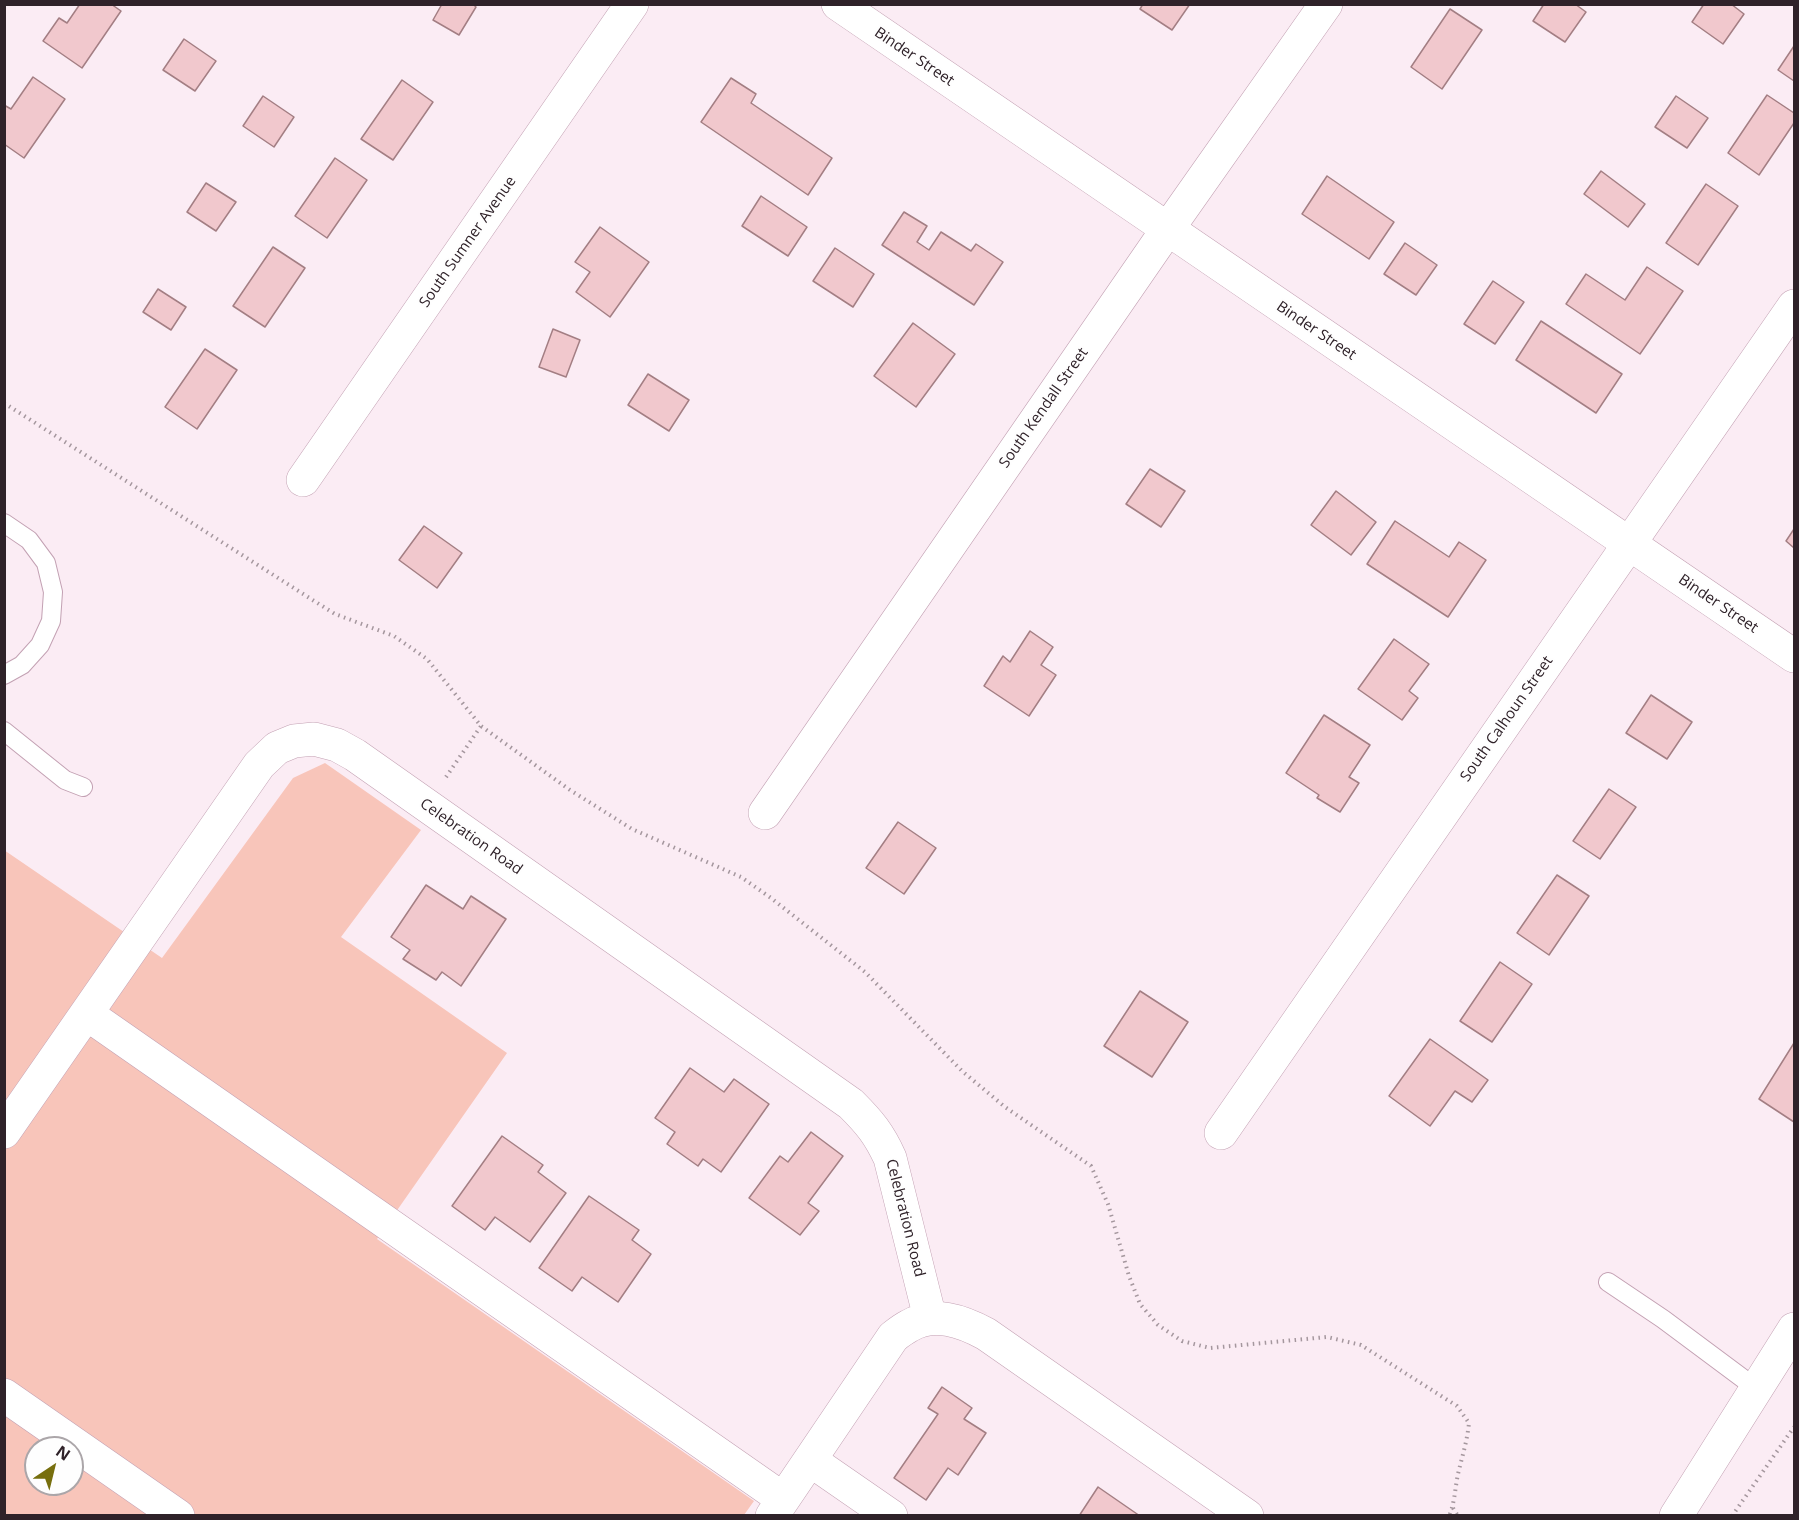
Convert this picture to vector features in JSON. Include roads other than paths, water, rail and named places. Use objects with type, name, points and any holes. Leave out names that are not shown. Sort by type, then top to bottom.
[{"type":"street","name":"South Sumner Avenue","points":[[303,480],[632,4]]},
{"type":"street","name":"Binder Street","points":[[838,4],[1794,656]]},
{"type":"street","name":"South Kendall Street","points":[[765,813],[1167,230],[1326,4]]},
{"type":"street","name":"South Calhoun Street","points":[[1221,1133],[1794,306]]},
{"type":"street","name":"Celebration Road","points":[[4,1132],[259,765],[277,748],[294,741],[314,739],[337,745],[851,1104],[870,1122],[890,1158],[930,1318]]},
{"type":"street","points":[[87,1014],[777,1507],[894,1337],[909,1325],[930,1318],[954,1320],[986,1334],[1247,1515]]},
{"type":"street","points":[[1676,1515],[1794,1329]]},
{"type":"street","points":[[4,1395],[178,1515]]},
{"type":"street","points":[[810,1460],[891,1515]]},
{"type":"lane","points":[[4,523],[29,540],[46,563],[53,592],[51,621],[40,645],[22,665],[4,675]]},
{"type":"lane","points":[[4,731],[65,780],[83,787]]},
{"type":"lane","points":[[1608,1281],[1757,1389]]}]
